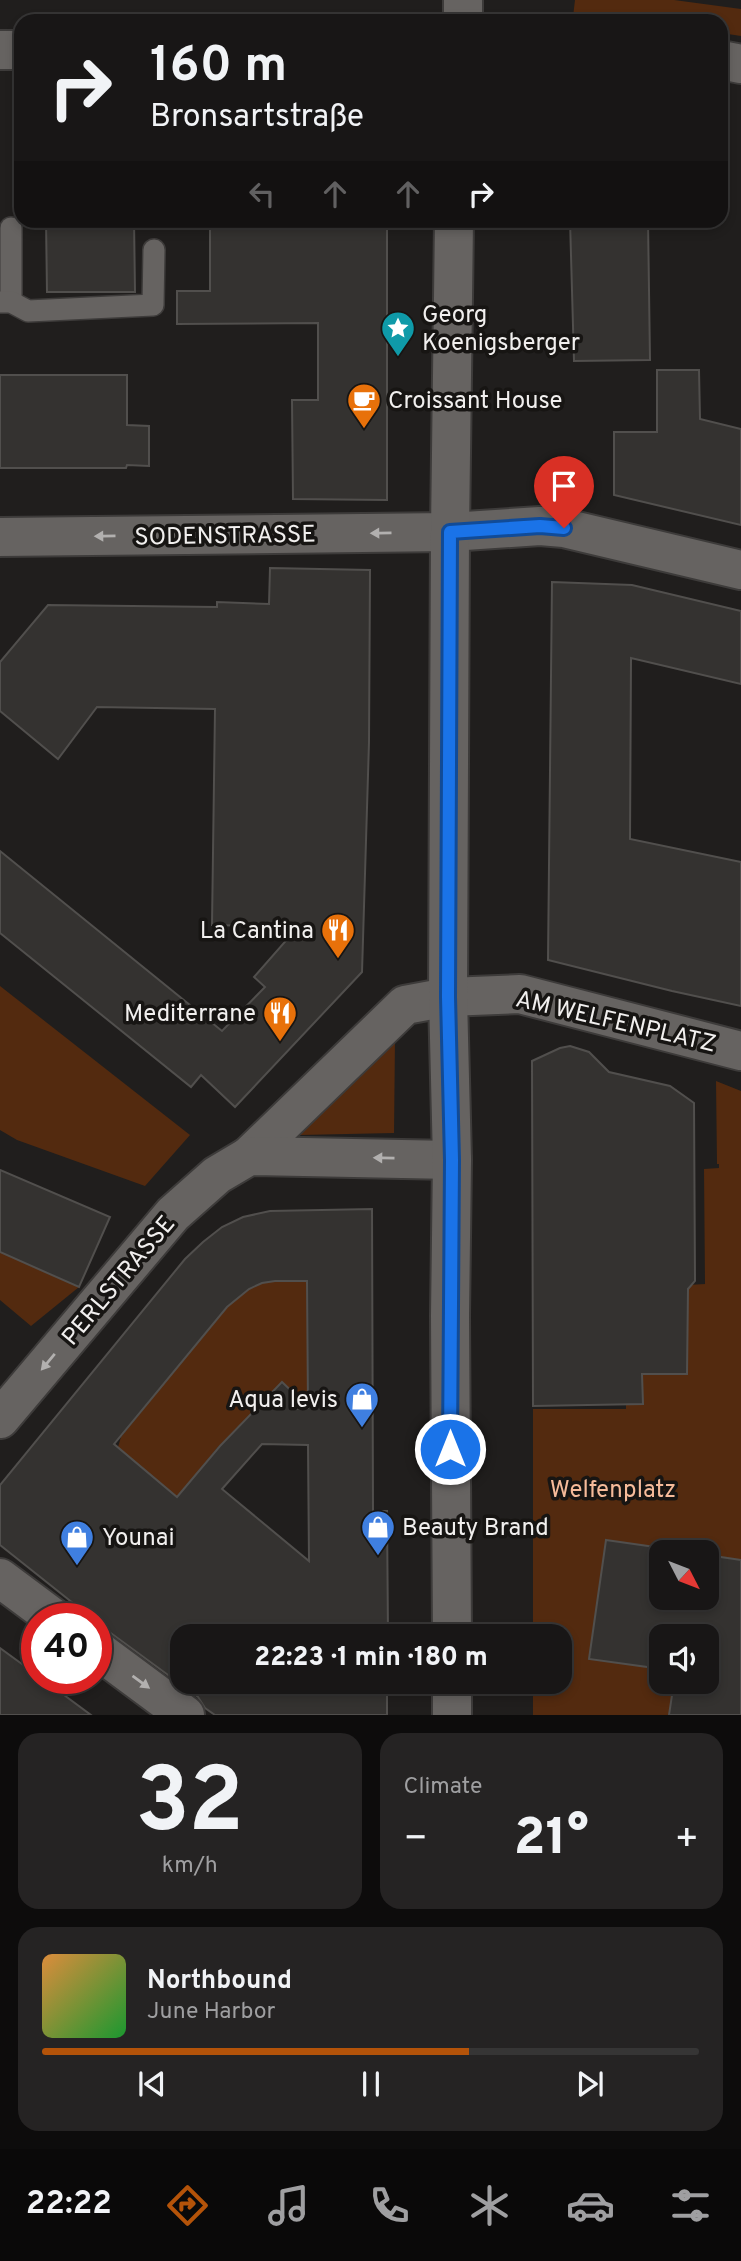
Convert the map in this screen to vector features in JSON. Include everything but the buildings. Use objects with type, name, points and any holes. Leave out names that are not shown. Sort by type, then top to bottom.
[{"type":"street","points":[[452,1624],[452,1160],[448,997],[454,228]]},
{"type":"street","name":"SODENSTRASSE","points":[[0,537],[450,532],[540,526],[564,528],[741,569]]},
{"type":"street","name":"AM WELFENPLATZ","points":[[448,997],[520,994],[741,1051]]},
{"type":"street","name":"PERLSTRASSE","points":[[0,1419],[173,1214],[217,1175],[249,1156],[405,1004],[448,997]]},
{"type":"street","points":[[249,1156],[452,1160]]},
{"type":"street","points":[[0,1578],[34,1603]]},
{"type":"street","points":[[112,1661],[186,1715]]},
{"type":"street","points":[[452,1694],[452,1715]]},
{"type":"lane","points":[[11,228],[6,302],[28,311],[153,305],[154,250]]},
{"type":"green space","points":[[575,0],[674,0],[741,9],[741,36],[728,34],[728,14],[573,14]]},
{"type":"green space","points":[[0,986],[190,1135],[145,1186],[17,1140],[0,1130]]},
{"type":"green space","points":[[395,1037],[394,1133],[300,1135]]},
{"type":"green space","name":"Welfenplatz","points":[[716,1081],[741,1091],[741,1715],[533,1715],[533,1694],[572,1694],[572,1624],[533,1624],[533,1409],[626,1409],[626,1374],[687,1374],[688,1285],[705,1284],[704,1169],[719,1168]]},
{"type":"green space","points":[[0,1252],[79,1287],[31,1326],[0,1300]]},
{"type":"green space","points":[[308,1281],[308,1408],[255,1410],[217,1448],[177,1497],[118,1447],[121,1437],[226,1307],[249,1289],[262,1283]]},
{"type":"place","name":"Georg Koenigsberger","points":[[398,358]]},
{"type":"place","name":"Croissant House","points":[[364,430]]},
{"type":"place","name":"La Cantina","points":[[338,960]]},
{"type":"place","name":"Mediterrane","points":[[280,1043]]},
{"type":"place","name":"Aqua levis","points":[[362,1429]]},
{"type":"place","name":"Beauty Brand","points":[[378,1557]]},
{"type":"place","name":"Younai","points":[[77,1567]]},
{"type":"route","points":[[450,1449],[450,532],[540,526],[564,528]]}]
